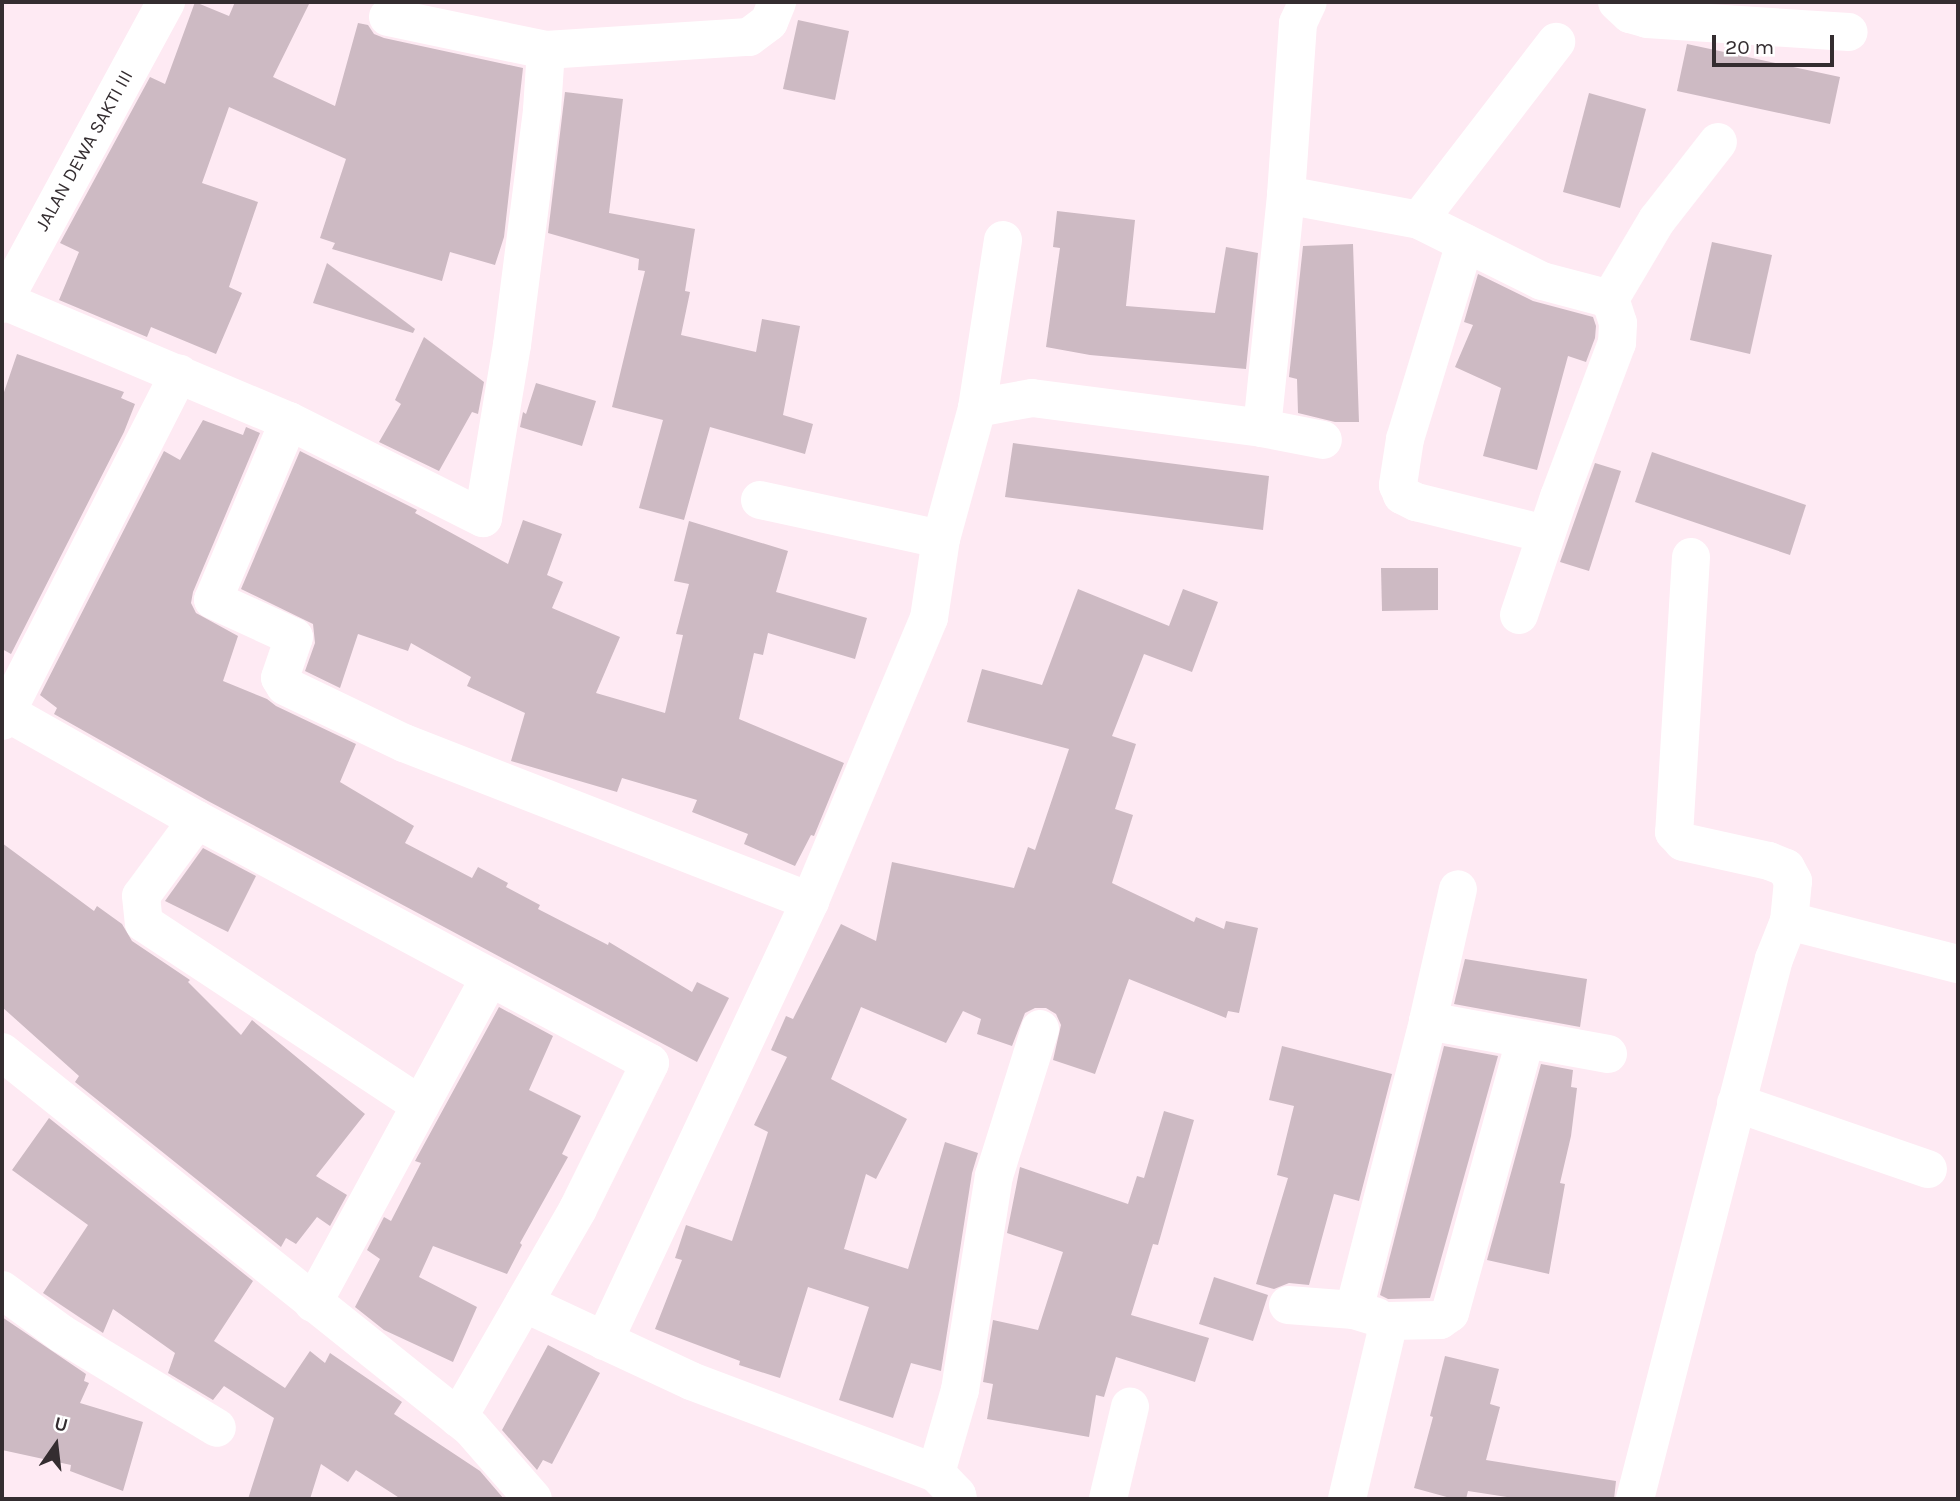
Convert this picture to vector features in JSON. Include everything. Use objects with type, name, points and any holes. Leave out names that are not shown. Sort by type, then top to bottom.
[{"type":"street","name":"JALAN DEWA SAKTI III","points":[[2,301],[164,2]]},
{"type":"street","points":[[388,17],[546,51],[749,37],[769,22],[777,2]]},
{"type":"street","points":[[1262,428],[1286,195],[1298,23],[1308,2]]},
{"type":"street","points":[[1617,2],[1630,14],[1647,19],[1849,32]]},
{"type":"street","points":[[1419,220],[1556,41]]},
{"type":"street","points":[[2,301],[289,421],[484,518],[512,345],[542,110],[546,51]]},
{"type":"street","points":[[1519,615],[1545,534],[1617,343],[1618,323],[1610,299],[1651,228],[1718,142]]},
{"type":"street","points":[[1286,195],[1419,220],[1542,281],[1610,299]]},
{"type":"street","points":[[604,1341],[810,901],[929,618],[940,539],[977,408],[1003,240]]},
{"type":"street","points":[[1465,243],[1405,439],[1398,485],[1402,495],[1416,502],[1545,534]]},
{"type":"street","points":[[179,373],[4,716],[650,1063],[578,1209],[458,1418]]},
{"type":"street","points":[[977,408],[1032,398],[1262,428],[1323,440]]},
{"type":"street","points":[[289,421],[213,600],[294,637],[281,678],[285,687],[404,743],[810,901]]},
{"type":"street","points":[[760,499],[940,539]]},
{"type":"street","points":[[1635,1499],[1774,959],[1789,921],[1793,881],[1786,868],[1769,861],[1683,842],[1674,832],[1690,557]]},
{"type":"street","points":[[197,820],[141,896],[144,923],[419,1105]]},
{"type":"street","points":[[1347,1499],[1371,1316],[1428,1021],[1458,889]]},
{"type":"street","points":[[1789,921],[1958,964]]},
{"type":"street","points":[[313,1303],[490,977]]},
{"type":"street","points":[[1428,1021],[1525,1041],[1608,1054]]},
{"type":"street","points":[[524,1303],[691,1381],[947,1486],[994,1176],[1040,1029]]},
{"type":"street","points":[[1288,1305],[1371,1316],[1440,1320],[1450,1313],[1525,1041]]},
{"type":"street","points":[[2,1052],[471,1428],[533,1499]]},
{"type":"street","points":[[1736,1103],[1928,1169]]},
{"type":"street","points":[[2,1290],[62,1334],[217,1428]]},
{"type":"street","points":[[1108,1499],[1130,1407]]},
{"type":"building","points":[[195,2],[229,16],[235,2],[310,2],[273,77],[335,106],[358,23],[368,25],[374,34],[384,38],[523,68],[504,237],[495,265],[450,252],[442,281],[332,249],[335,243],[320,238],[346,159],[229,107],[202,183],[258,202],[229,287],[242,293],[216,354],[151,327],[147,337],[59,300],[79,252],[60,243],[150,77],[165,84]]},
{"type":"building","points":[[798,20],[849,31],[835,100],[783,89]]},
{"type":"building","points":[[1687,44],[1840,77],[1830,124],[1677,91]]},
{"type":"building","points":[[565,92],[623,99],[609,213],[695,229],[685,291],[690,292],[681,335],[756,352],[762,319],[800,326],[783,415],[813,424],[805,454],[710,427],[684,520],[639,508],[663,420],[612,407],[645,271],[638,270],[639,259],[548,233]]},
{"type":"building","points":[[1589,93],[1646,109],[1620,208],[1563,192]]},
{"type":"building","points":[[1057,211],[1135,220],[1126,306],[1215,313],[1226,247],[1258,253],[1246,369],[1090,355],[1046,347],[1060,248],[1053,247]]},
{"type":"building","points":[[1712,242],[1772,255],[1750,354],[1690,340]]},
{"type":"building","points":[[1353,244],[1359,422],[1335,422],[1298,413],[1297,379],[1289,377],[1303,246]]},
{"type":"building","points":[[327,263],[415,329],[413,333],[313,303]]},
{"type":"building","points":[[1478,274],[1533,301],[1593,317],[1596,326],[1595,338],[1586,362],[1568,356],[1537,470],[1483,456],[1501,388],[1455,367],[1473,325],[1464,322]]},
{"type":"building","points":[[424,337],[484,382],[478,414],[472,412],[439,471],[379,442],[401,404],[395,400]]},
{"type":"building","points":[[17,354],[124,392],[121,398],[135,404],[124,432],[11,654],[2,649],[2,398]]},
{"type":"building","points":[[536,383],[596,401],[582,446],[520,427],[523,412],[526,414]]},
{"type":"building","points":[[203,420],[243,435],[246,427],[260,433],[193,592],[191,603],[196,613],[238,636],[223,681],[267,699],[276,706],[356,744],[340,782],[414,826],[405,843],[472,878],[478,867],[508,883],[506,887],[540,905],[538,909],[608,945],[609,942],[692,992],[697,982],[729,998],[697,1062],[208,801],[54,714],[57,708],[40,695],[164,451],[180,460]]},
{"type":"building","points":[[1013,443],[1269,476],[1263,530],[1005,497]]},
{"type":"building","points":[[300,451],[417,510],[415,513],[508,564],[523,520],[562,534],[547,575],[563,582],[552,608],[620,637],[596,693],[665,713],[683,635],[676,634],[689,584],[674,581],[689,521],[788,551],[776,592],[867,618],[855,659],[768,633],[763,655],[754,653],[739,719],[844,763],[814,836],[811,835],[795,866],[744,844],[748,834],[692,812],[697,800],[622,778],[617,792],[511,761],[525,713],[467,686],[471,677],[411,643],[408,651],[358,634],[340,688],[305,671],[315,643],[313,624],[241,589]]},
{"type":"building","points":[[1652,452],[1806,505],[1790,555],[1635,502]]},
{"type":"building","points":[[1595,463],[1621,471],[1589,571],[1560,562]]},
{"type":"building","points":[[1381,568],[1438,568],[1438,610],[1382,611]]},
{"type":"building","points":[[1078,589],[1169,626],[1183,589],[1218,602],[1192,672],[1144,654],[1112,736],[1136,744],[1115,809],[1133,815],[1112,883],[1194,922],[1196,917],[1224,929],[1226,921],[1258,928],[1239,1013],[1228,1011],[1226,1018],[1129,979],[1095,1074],[1053,1060],[1061,1025],[1056,1014],[1046,1008],[1035,1008],[1025,1013],[1012,1046],[977,1034],[981,1019],[963,1011],[946,1043],[861,1007],[831,1079],[907,1119],[876,1179],[866,1174],[844,1249],[908,1269],[945,1142],[978,1153],[972,1173],[941,1371],[911,1363],[893,1418],[839,1400],[869,1307],[808,1287],[780,1378],[739,1365],[740,1361],[655,1329],[682,1260],[675,1258],[686,1225],[732,1241],[768,1132],[754,1125],[787,1057],[771,1050],[786,1016],[793,1019],[841,924],[876,941],[892,862],[1014,888],[1028,847],[1035,850],[1069,749],[967,722],[982,669],[1042,685]]},
{"type":"building","points":[[2,843],[94,911],[97,906],[122,924],[132,941],[190,980],[188,982],[241,1035],[252,1020],[365,1114],[316,1176],[347,1195],[330,1226],[317,1217],[296,1244],[286,1238],[281,1247],[75,1082],[79,1076],[2,1007]]},
{"type":"building","points":[[203,848],[256,876],[228,932],[165,901]]},
{"type":"building","points":[[1465,959],[1587,979],[1580,1027],[1454,1004]]},
{"type":"building","points":[[499,1007],[553,1036],[529,1090],[581,1116],[562,1154],[568,1157],[520,1243],[522,1245],[507,1274],[433,1246],[419,1277],[477,1307],[453,1362],[384,1330],[355,1307],[380,1259],[367,1250],[384,1217],[391,1221],[421,1163],[415,1161]]},
{"type":"building","points":[[1282,1046],[1392,1074],[1359,1201],[1334,1194],[1309,1285],[1289,1283],[1274,1289],[1256,1284],[1288,1178],[1277,1175],[1294,1106],[1269,1100]]},
{"type":"building","points":[[1444,1046],[1498,1056],[1430,1298],[1388,1299],[1380,1295]]},
{"type":"building","points":[[1541,1064],[1573,1070],[1571,1087],[1577,1088],[1571,1136],[1560,1183],[1565,1184],[1549,1274],[1487,1260]]},
{"type":"building","points":[[1164,1111],[1194,1120],[1158,1245],[1153,1244],[1131,1315],[1209,1338],[1195,1382],[1116,1357],[1104,1397],[1096,1395],[1089,1437],[987,1419],[993,1384],[983,1382],[993,1320],[1038,1330],[1063,1252],[1007,1233],[1020,1167],[1128,1204],[1137,1176],[1144,1178]]},
{"type":"building","points":[[49,1118],[253,1281],[214,1341],[285,1388],[310,1351],[325,1363],[330,1353],[402,1402],[394,1414],[480,1471],[504,1499],[401,1499],[356,1470],[348,1482],[321,1464],[310,1499],[248,1499],[274,1418],[224,1386],[213,1400],[168,1373],[175,1353],[113,1309],[103,1333],[43,1293],[88,1225],[12,1170]]},
{"type":"building","points":[[1214,1277],[1268,1295],[1253,1341],[1199,1324]]},
{"type":"building","points":[[2,1317],[86,1374],[84,1381],[89,1383],[80,1403],[143,1422],[123,1491],[70,1471],[71,1465],[2,1450]]},
{"type":"building","points":[[548,1345],[600,1373],[552,1464],[543,1460],[537,1470],[502,1430]]},
{"type":"building","points":[[1445,1356],[1499,1369],[1490,1404],[1500,1407],[1486,1460],[1616,1481],[1614,1499],[1520,1499],[1468,1491],[1466,1499],[1454,1499],[1414,1488],[1433,1417],[1430,1416]]}]
